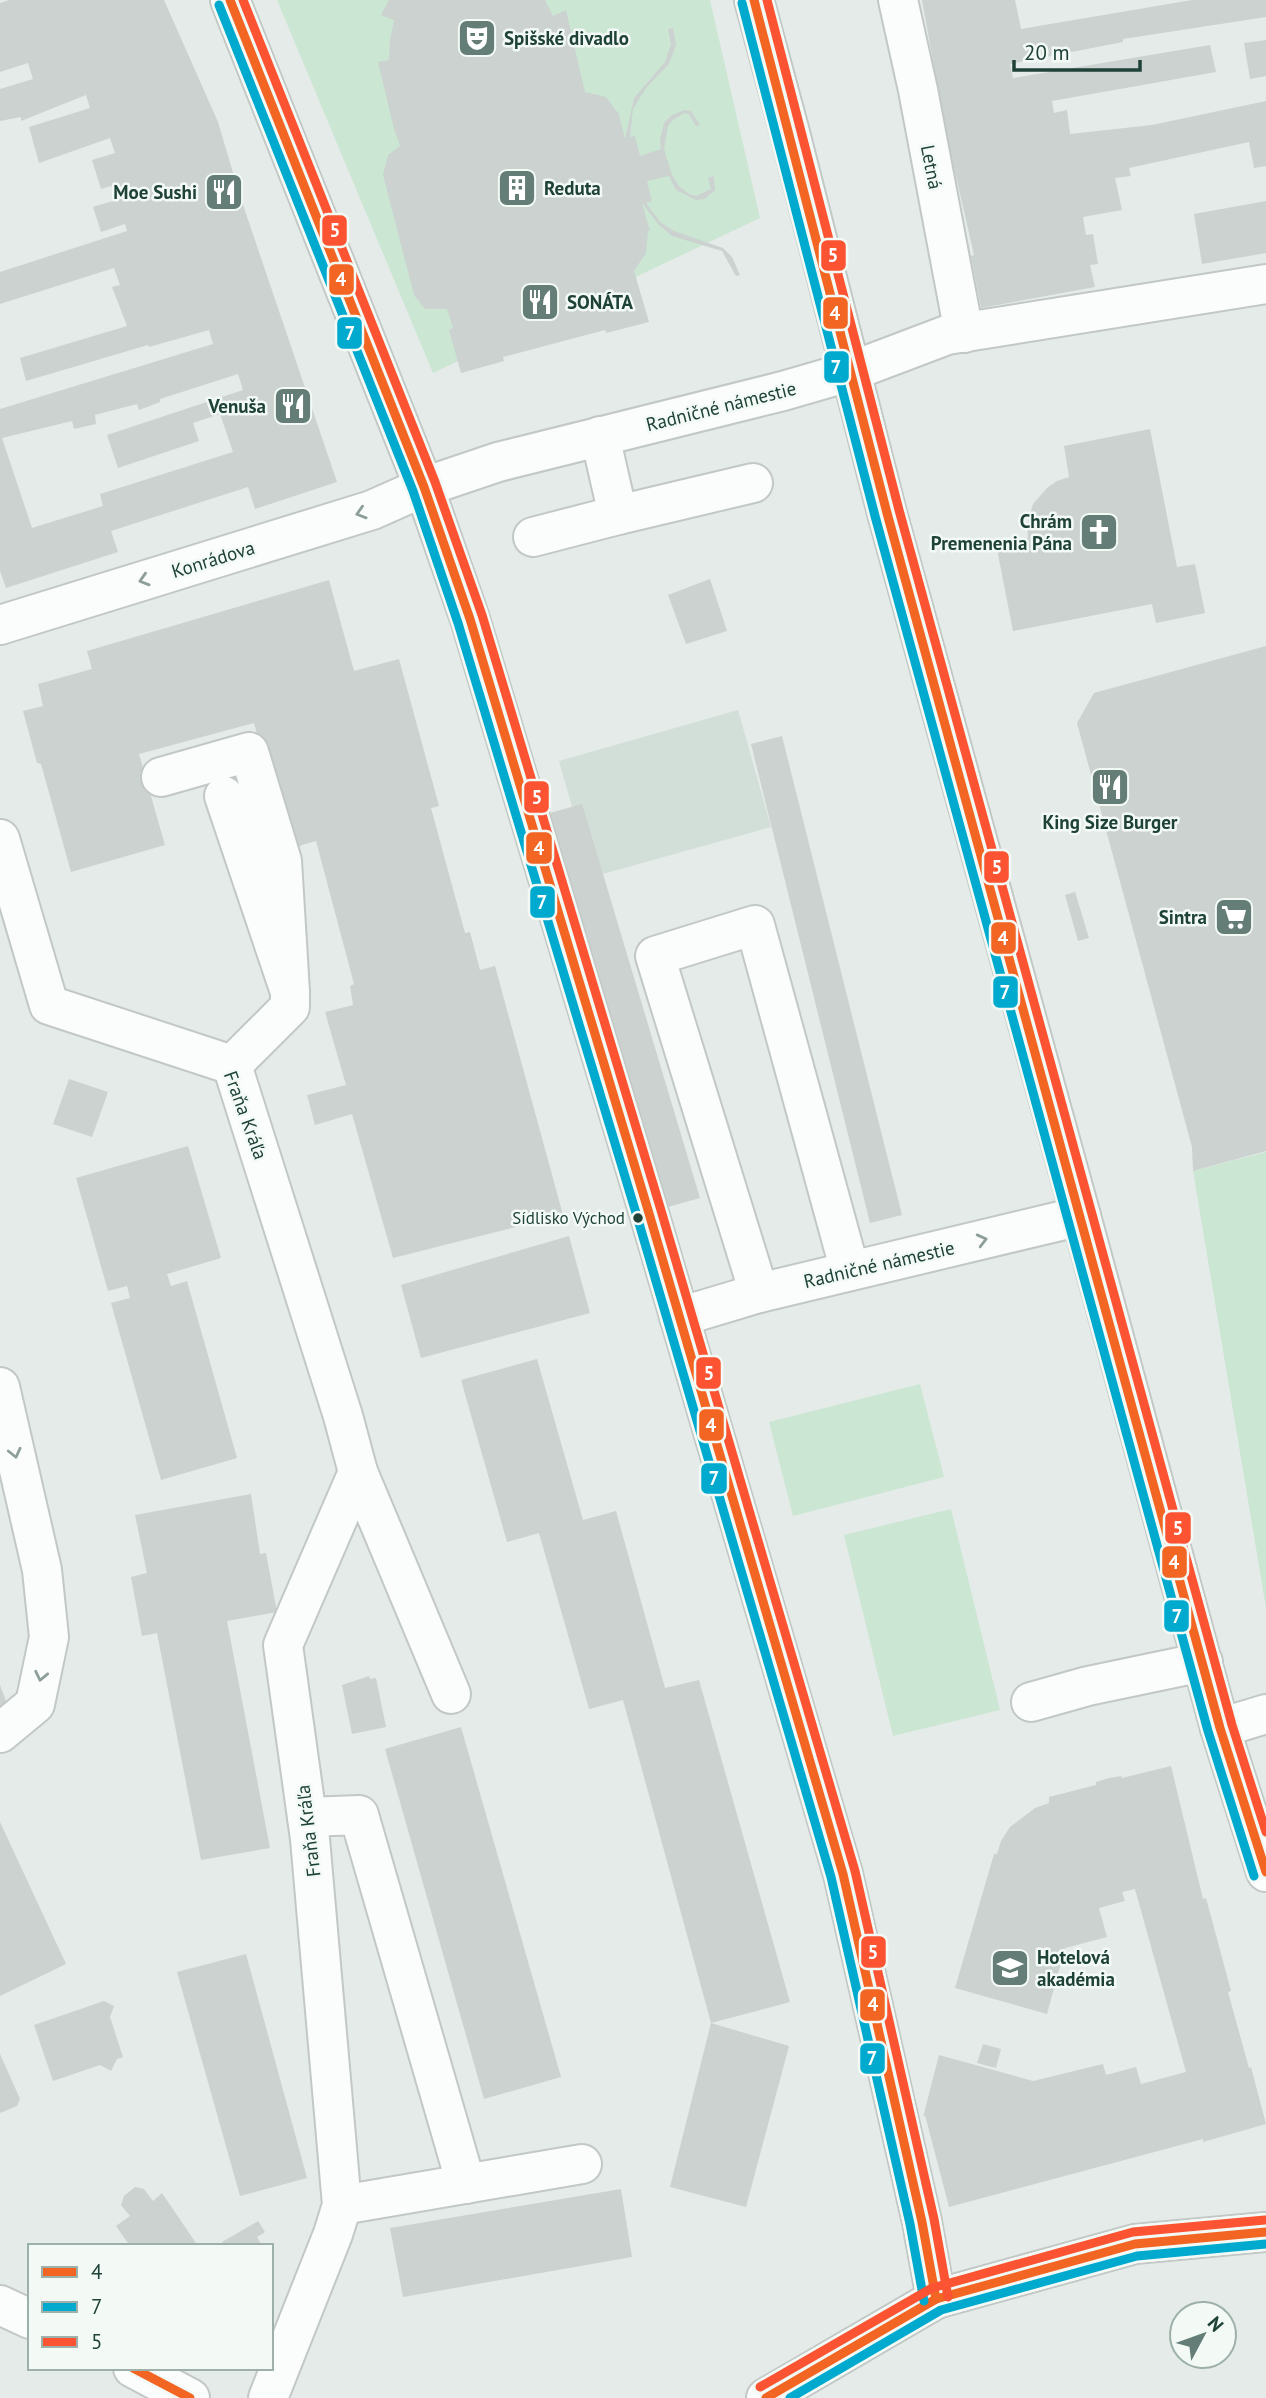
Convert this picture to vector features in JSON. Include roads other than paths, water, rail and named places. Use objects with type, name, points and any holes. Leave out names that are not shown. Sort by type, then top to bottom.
[{"type":"street","points":[[230,0],[424,487],[470,619],[842,1874],[922,2222],[936,2299]]},
{"type":"street","points":[[754,0],[887,513],[1220,1728],[1266,1872]]},
{"type":"street","name":"Letná","points":[[898,0],[918,90],[964,333]]},
{"type":"street","name":"Radničné námestie","points":[[424,487],[498,462],[783,391],[852,371],[947,335],[1266,284]]},
{"type":"street","points":[[600,436],[618,515]]},
{"type":"street","points":[[533,537],[754,483]]},
{"type":"street","name":"Konrádova","points":[[0,625],[372,510],[424,487]]},
{"type":"street","points":[[161,777],[249,752],[282,861],[290,1007],[232,1065]]},
{"type":"street","points":[[224,796],[290,992]]},
{"type":"street","name":"Fraňa Kráľa","points":[[0,839],[49,1004],[232,1065],[344,1416],[358,1472],[451,1695]]},
{"type":"street","points":[[758,1293],[655,956],[755,925],[850,1271]]},
{"type":"street","name":"Radničné námestie","points":[[678,1317],[758,1293],[1081,1216]]},
{"type":"street","points":[[0,1387],[41,1570],[49,1637],[35,1704],[0,1732]]},
{"type":"street","name":"Fraňa Kráľa","points":[[268,2398],[342,2206],[307,1817],[283,1645],[358,1472]]},
{"type":"street","points":[[1031,1702],[1088,1686],[1203,1662]]},
{"type":"street","points":[[1220,1728],[1266,1714]]},
{"type":"street","points":[[307,1817],[359,1815],[466,2184]]},
{"type":"street","points":[[342,2206],[582,2164]]},
{"type":"street","points":[[766,2398],[936,2299],[1135,2244],[1266,2232]]},
{"type":"street","points":[[0,2305],[28,2318]]},
{"type":"street","points":[[137,2370],[190,2398]]},
{"type":"place","name":"Spišské divadlo","points":[[477,38]]},
{"type":"place","name":"Reduta","points":[[517,188]]},
{"type":"place","name":"Moe Sushi","points":[[224,192]]},
{"type":"place","name":"SONÁTA","points":[[540,302]]},
{"type":"place","name":"Venuša","points":[[293,406]]},
{"type":"place","name":"Chrám Premenenia Pána","points":[[1099,532]]},
{"type":"place","name":"King Size Burger","points":[[1110,787]]},
{"type":"place","name":"Sintra","points":[[1234,917]]},
{"type":"place","name":"Sídlisko Východ","points":[[638,1218]]},
{"type":"place","name":"Hotelová akadémia","points":[[1010,1968]]}]
